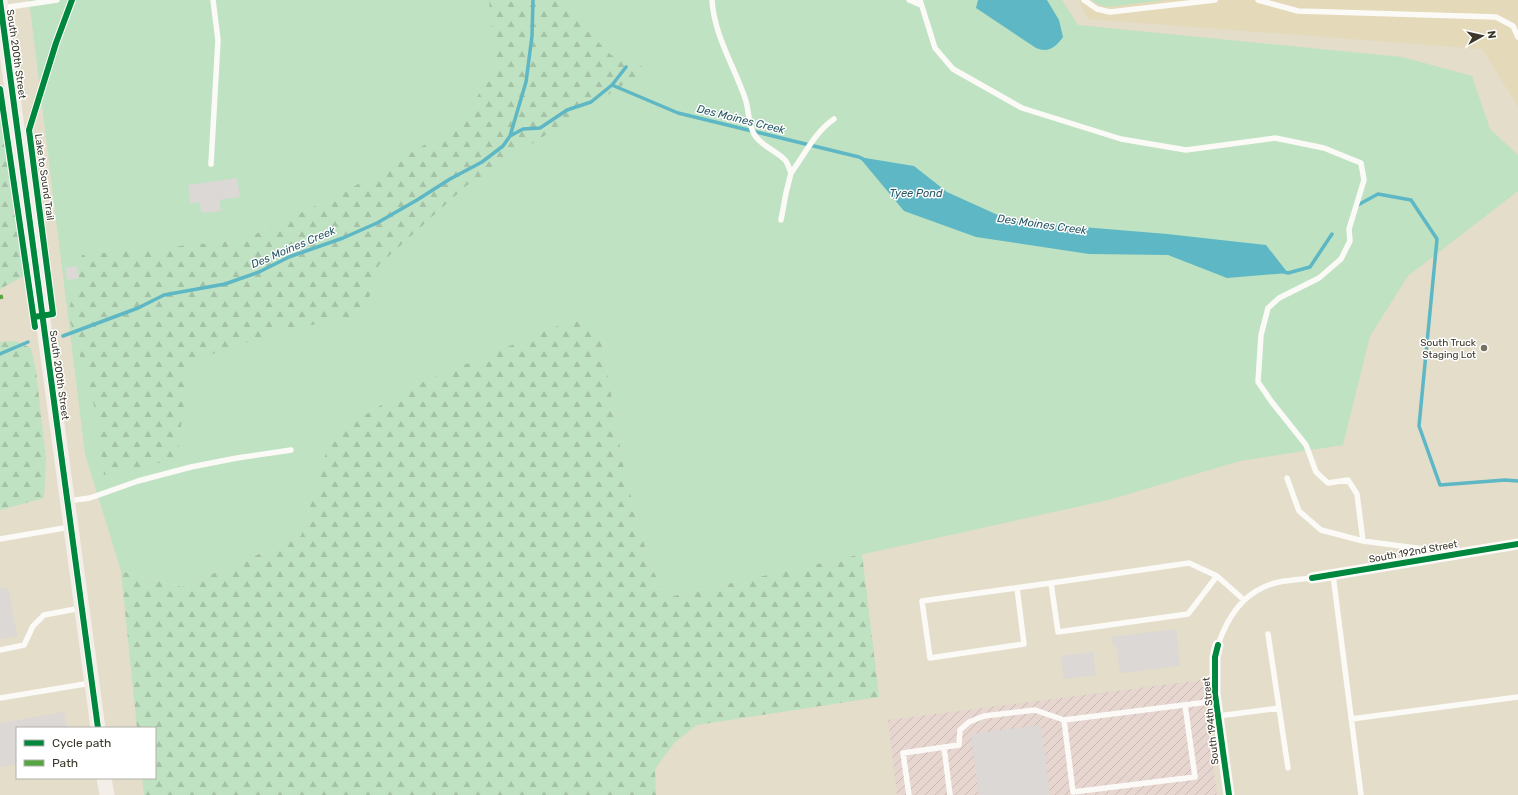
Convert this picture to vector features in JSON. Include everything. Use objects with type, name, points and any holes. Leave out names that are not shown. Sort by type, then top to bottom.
[{"type":"main road","name":"South 200th Street","points":[[1,5],[98,727]]},
{"type":"main road","points":[[104,779],[107,795]]},
{"type":"street","name":"South 192nd Street","points":[[1312,578],[1518,544]]},
{"type":"street","name":"South 194th Street","points":[[1218,645],[1215,657],[1214,680],[1229,795]]},
{"type":"lane","points":[[1,5],[57,0]]},
{"type":"lane","points":[[211,164],[218,40],[213,0]]},
{"type":"lane","points":[[712,0],[717,28],[738,78],[747,104],[749,118],[754,134],[766,147],[785,160],[791,173]]},
{"type":"lane","points":[[910,0],[920,3],[935,48],[953,70],[1022,108],[1121,139],[1186,150],[1274,138],[1324,148],[1361,163],[1364,180],[1349,229],[1350,241],[1341,259],[1319,278],[1279,298],[1268,308],[1261,335],[1258,382],[1306,445],[1316,472],[1328,482],[1348,480],[1357,494],[1363,540]]},
{"type":"lane","points":[[1084,0],[1097,9],[1110,12],[1215,0]]},
{"type":"lane","points":[[1258,0],[1298,11],[1496,17],[1513,26],[1518,37]]},
{"type":"lane","points":[[781,220],[791,173],[815,137],[834,119]]},
{"type":"lane","points":[[67,501],[90,498],[138,481],[191,467],[236,458],[291,450]]},
{"type":"lane","points":[[1287,478],[1299,511],[1321,530],[1363,540],[1416,548],[1468,552]]},
{"type":"lane","points":[[0,539],[71,527]]},
{"type":"lane","points":[[1017,588],[1024,644],[930,658],[922,601],[1188,563],[1217,576],[1244,600]]},
{"type":"lane","points":[[1333,575],[1361,795]]},
{"type":"lane","points":[[1051,583],[1058,632],[1188,614],[1217,576]]},
{"type":"lane","points":[[1218,645],[1223,629],[1229,618],[1244,600],[1264,587],[1275,583],[1312,578]]},
{"type":"lane","points":[[0,650],[24,646],[33,626],[44,615],[82,607]]},
{"type":"lane","points":[[1268,634],[1288,768]]},
{"type":"lane","points":[[0,698],[92,683]]},
{"type":"lane","points":[[1351,719],[1518,697]]},
{"type":"lane","points":[[909,795],[903,753],[959,745],[960,730],[969,722],[984,716],[1034,710],[1064,720],[1216,701]]},
{"type":"lane","points":[[1064,720],[1073,792],[1194,777],[1186,704]]},
{"type":"lane","points":[[1218,716],[1279,708]]},
{"type":"lane","points":[[944,747],[950,795]]},
{"type":"shaded area","points":[[1079,0],[1518,0],[1518,106],[1482,49],[1088,19]]},
{"type":"shaded area","points":[[1202,680],[1217,795],[897,795],[888,720]]},
{"type":"green space","points":[[29,0],[1062,0],[1078,25],[1402,57],[1472,76],[1490,129],[1518,155],[1518,191],[1408,276],[1370,336],[1343,445],[1240,461],[1108,500],[669,597],[651,568],[625,475],[602,342],[332,436],[301,536],[182,587],[121,571],[85,454]]},
{"type":"green space","points":[[489,0],[569,0],[571,14],[611,55],[648,69],[466,186],[379,265],[364,314],[274,333],[189,362],[177,459],[104,475],[95,409],[68,314],[82,255],[243,240],[343,193],[463,122],[495,66]]},
{"type":"green space","points":[[1092,0],[1165,0],[1106,7],[1095,3]]},
{"type":"green space","points":[[0,110],[24,276],[0,289]]},
{"type":"green space","points":[[574,319],[602,342],[625,475],[651,568],[669,597],[862,554],[879,697],[697,725],[675,742],[655,769],[656,795],[144,795],[142,779],[156,779],[156,727],[137,727],[121,571],[182,587],[301,536],[331,436],[409,388]]},
{"type":"green space","points":[[16,341],[31,348],[36,371],[46,458],[44,498],[0,510],[0,342]]},
{"type":"water","points":[[978,0],[1047,0],[1059,20],[1063,37],[1054,47],[1048,50],[1036,48],[976,8]]},
{"type":"water","name":"Tyee Pond","points":[[859,157],[914,166],[947,192],[1011,221],[1167,234],[1266,245],[1288,273],[1227,278],[1168,255],[1089,254],[976,237],[904,211]]},
{"type":"building","points":[[237,178],[240,197],[219,200],[221,211],[201,213],[200,202],[190,204],[188,185]]},
{"type":"building","points":[[77,266],[79,278],[67,280],[65,268]]},
{"type":"building","points":[[8,588],[17,636],[0,639],[0,589]]},
{"type":"building","points":[[1176,629],[1180,666],[1120,673],[1117,647],[1113,647],[1112,637]]},
{"type":"building","points":[[1093,652],[1096,675],[1064,679],[1061,656]]},
{"type":"building","points":[[64,712],[67,727],[16,727],[16,764],[0,767],[0,723]]},
{"type":"building","points":[[1041,725],[1050,795],[979,795],[971,734]]},
{"type":"waterway","name":"Des Moines Creek","points":[[510,136],[526,82],[532,36],[533,0]]},
{"type":"waterway","name":"Des Moines Creek","points":[[63,336],[138,308],[164,295],[225,284],[259,272],[289,257],[343,238],[377,223],[450,179],[482,162],[503,146],[510,136],[523,129],[540,128],[567,110],[591,102],[612,85],[626,67]]},
{"type":"waterway","name":"Des Moines Creek","points":[[612,85],[678,113],[863,159]]},
{"type":"waterway","name":"Des Moines Creek","points":[[1356,206],[1378,194],[1411,200],[1437,239],[1419,426],[1440,485],[1505,480],[1518,481]]},
{"type":"waterway","name":"Des Moines Creek","points":[[1284,272],[1288,273],[1310,267],[1332,234]]},
{"type":"waterway","name":"Des Moines Creek","points":[[0,354],[28,342]]},
{"type":"marked path","points":[[0,295],[1,299]]},
{"type":"cycle path","name":"Lake to Sound Trail","points":[[34,317],[53,314],[29,130],[56,43],[72,0]]},
{"type":"cycle path","points":[[0,1],[98,727]]},
{"type":"cycle path","points":[[0,89],[35,327]]},
{"type":"cycle path","points":[[1312,578],[1518,544]]},
{"type":"cycle path","points":[[1218,645],[1215,657],[1215,694],[1229,795]]},
{"type":"place","name":"South Truck Staging Lot","points":[[1484,348]]}]
